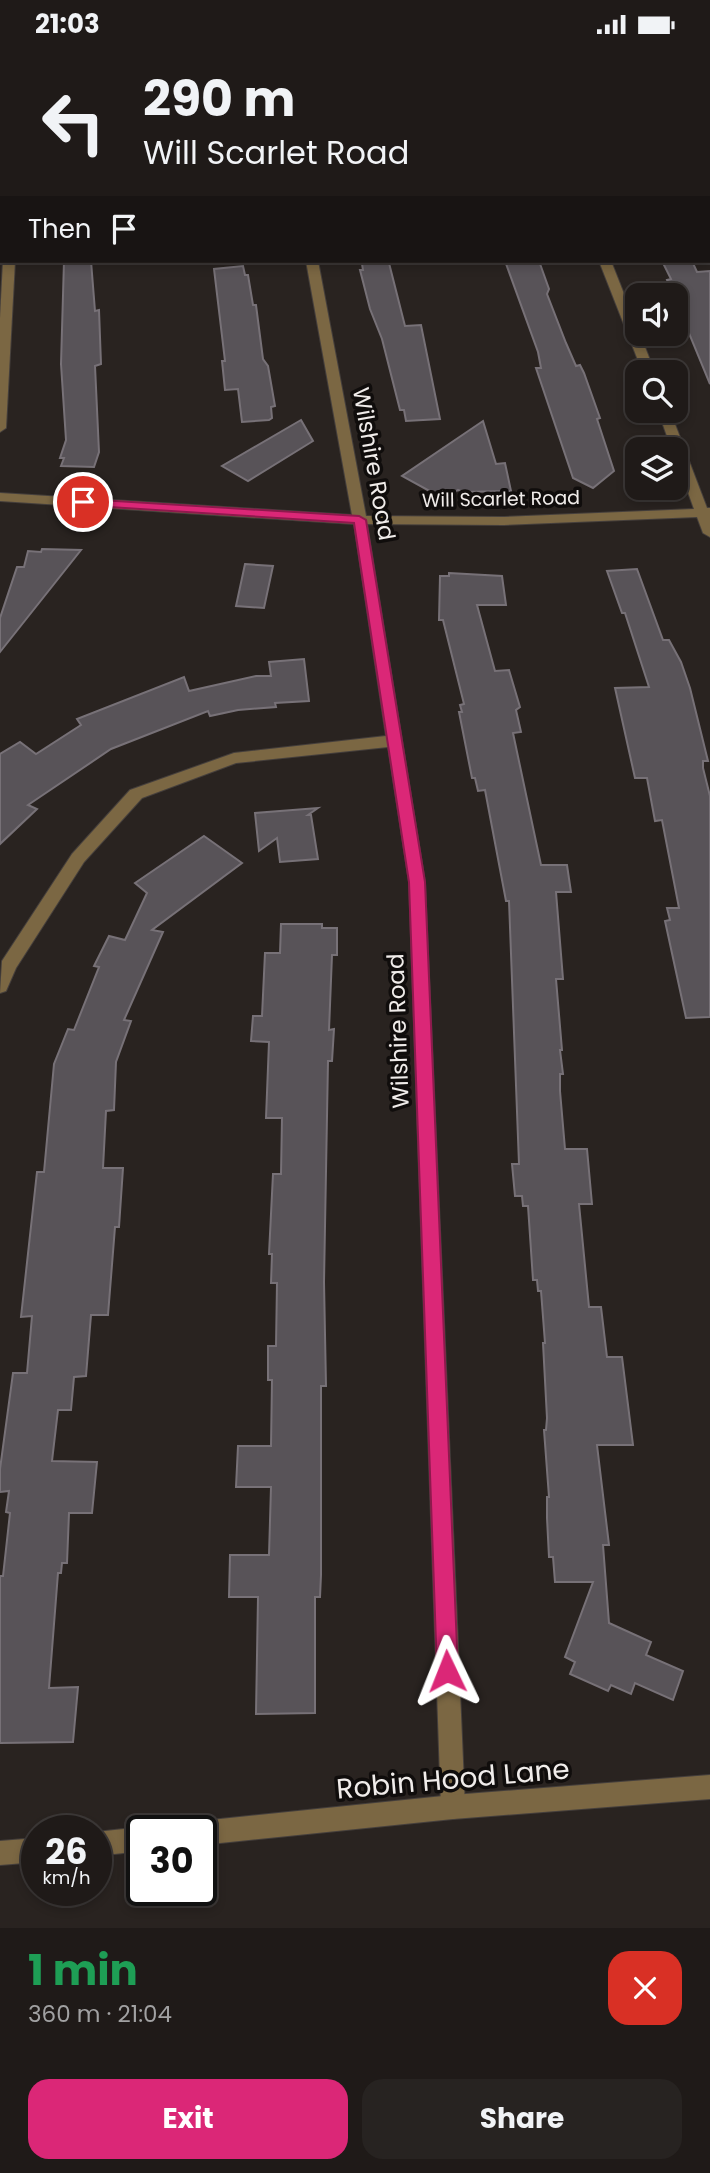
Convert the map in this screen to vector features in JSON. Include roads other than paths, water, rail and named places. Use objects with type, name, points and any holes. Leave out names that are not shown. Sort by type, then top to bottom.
[{"type":"street","points":[[0,428],[9,263]]},
{"type":"street","name":"Wilshire Road","points":[[312,263],[359,520],[417,882],[453,1807]]},
{"type":"street","points":[[606,263],[644,360]]},
{"type":"street","points":[[669,423],[707,512],[710,533]]},
{"type":"street","name":"Will Scarlet Road","points":[[0,497],[359,520],[504,521],[707,512]]},
{"type":"street","points":[[0,986],[8,966],[78,858],[136,794],[234,758],[393,741]]},
{"type":"street","name":"Robin Hood Lane","points":[[217,1831],[453,1807],[710,1787]]},
{"type":"street","points":[[0,1853],[21,1851]]}]
